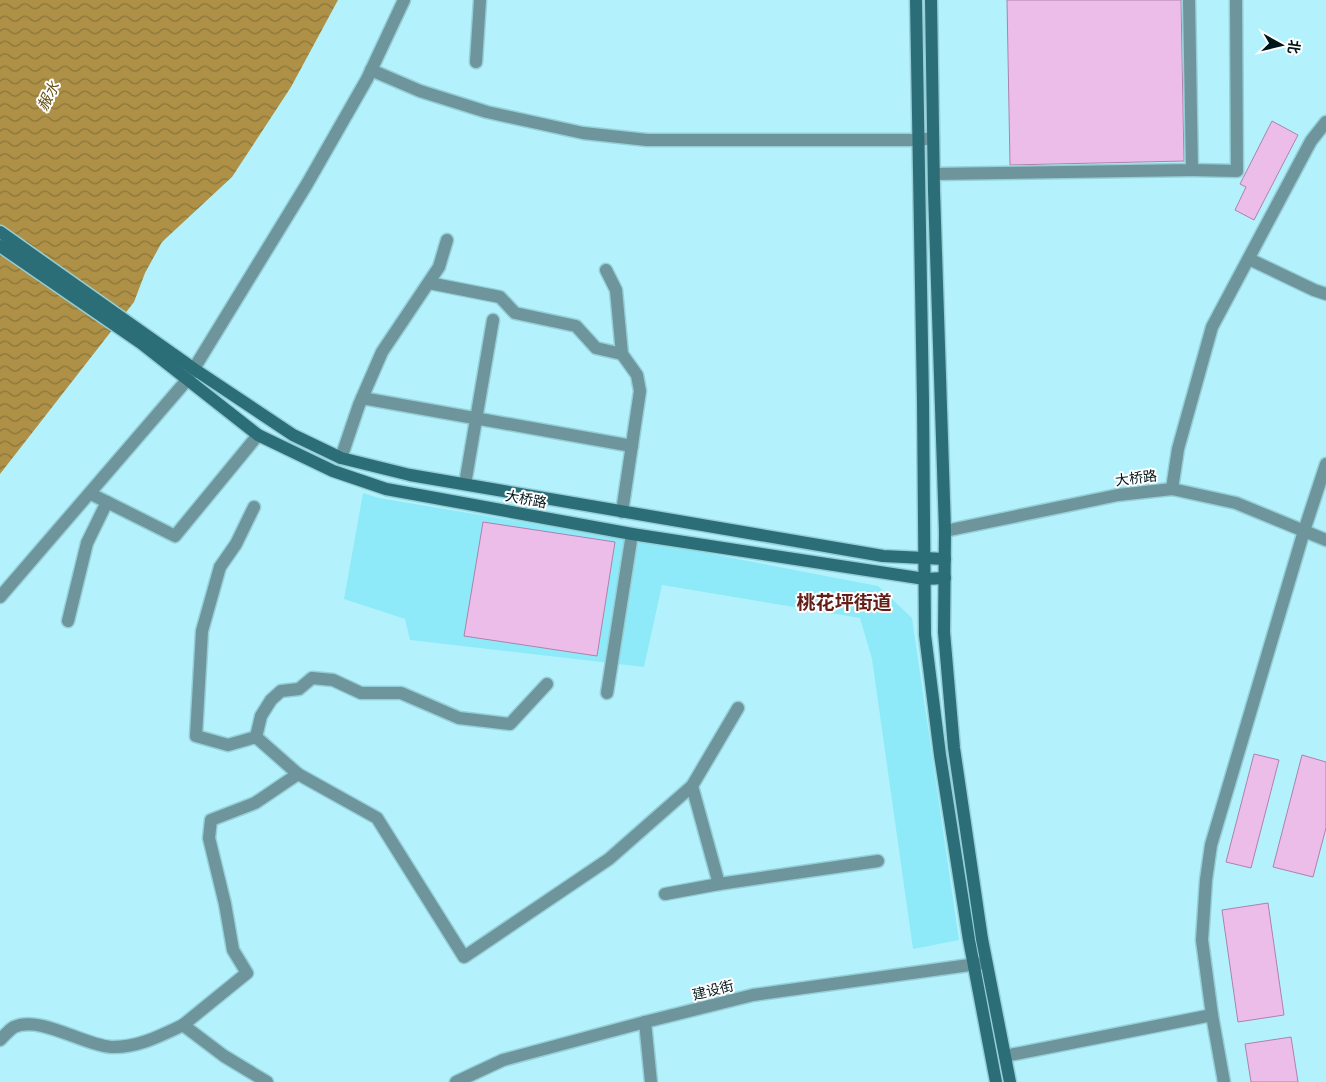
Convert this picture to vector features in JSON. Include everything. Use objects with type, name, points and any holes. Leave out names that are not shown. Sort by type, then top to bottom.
[{"type":"main road","points":[[916,0],[925,635],[940,755],[974,965],[996,1082]]},
{"type":"main road","points":[[931,0],[933,138],[945,531],[944,632],[954,748],[987,962],[1010,1082]]},
{"type":"main road","points":[[0,232],[144,339]]},
{"type":"main road","points":[[0,246],[144,339]]},
{"type":"main road","name":"大桥路","points":[[144,339],[190,375],[258,435],[333,471],[386,489],[632,534],[924,578],[945,578]]},
{"type":"main road","points":[[190,375],[293,435],[341,458],[410,475],[884,556],[945,559]]},
{"type":"street","points":[[0,597],[190,375],[307,184],[371,70],[404,0]]},
{"type":"street","points":[[476,62],[480,0]]},
{"type":"street","points":[[1189,0],[1192,170]]},
{"type":"street","points":[[934,174],[1237,171],[1236,0]]},
{"type":"street","points":[[371,70],[420,91],[487,112],[583,133],[647,140],[918,140],[933,138]]},
{"type":"street","points":[[1172,489],[1178,449],[1212,327],[1311,141],[1326,122]]},
{"type":"street","points":[[341,458],[362,398],[382,352],[439,267],[447,240]]},
{"type":"street","points":[[1249,259],[1326,294]]},
{"type":"street","points":[[606,270],[616,290],[622,354],[637,375],[640,391],[622,512]]},
{"type":"street","points":[[429,283],[500,297],[516,313],[576,326],[596,348],[622,354]]},
{"type":"street","points":[[465,484],[493,320]]},
{"type":"street","points":[[362,398],[632,446]]},
{"type":"street","points":[[90,494],[175,536],[258,435]]},
{"type":"street","points":[[1224,1082],[1212,1015],[1202,940],[1206,880],[1211,845],[1304,531],[1326,464]]},
{"type":"street","name":"大桥路","points":[[945,531],[1118,495],[1172,489],[1236,503],[1326,540]]},
{"type":"street","points":[[68,621],[87,543],[107,502]]},
{"type":"street","points":[[254,507],[236,544],[220,567],[202,631],[196,736],[228,745],[256,737]]},
{"type":"street","points":[[607,693],[632,534]]},
{"type":"street","points":[[256,737],[261,716],[271,700],[281,691],[299,690],[312,678],[333,680],[361,693],[401,693],[459,718],[510,724],[547,684]]},
{"type":"street","points":[[256,737],[298,774],[377,818],[464,957],[609,859],[692,786],[738,708]]},
{"type":"street","points":[[0,1040],[14,1027],[37,1024],[110,1047],[144,1043],[183,1025],[247,973],[233,950],[225,904],[209,838],[210,820],[255,803],[298,774]]},
{"type":"street","points":[[692,786],[719,884]]},
{"type":"street","points":[[665,894],[719,884],[878,861]]},
{"type":"street","name":"建设街","points":[[456,1082],[503,1060],[753,995],[987,962]]},
{"type":"street","points":[[1005,1056],[1212,1015]]},
{"type":"street","points":[[645,1022],[650,1082]]},
{"type":"street","points":[[183,1025],[224,1056],[267,1082]]},
{"type":"shaded area","points":[[363,493],[379,498],[696,551],[878,586],[912,618],[959,940],[913,949],[872,659],[860,618],[662,585],[644,667],[410,640],[405,619],[344,599]]},
{"type":"water","name":"赧水","points":[[0,0],[338,0],[291,87],[232,177],[162,242],[145,273],[134,302],[0,474]]},
{"type":"building","points":[[1007,0],[1181,0],[1184,161],[1010,165]]},
{"type":"building","points":[[1272,121],[1298,135],[1254,220],[1235,210],[1246,187],[1240,184]]},
{"type":"building","points":[[483,522],[615,542],[597,656],[464,636]]},
{"type":"building","points":[[1254,754],[1279,760],[1251,868],[1226,862]]},
{"type":"building","points":[[1302,755],[1326,762],[1326,828],[1313,877],[1273,867]]},
{"type":"building","points":[[1268,903],[1284,1015],[1238,1022],[1222,910]]},
{"type":"building","points":[[1291,1037],[1298,1082],[1251,1082],[1245,1044]]},
{"type":"district","name":"桃花坪街道","points":[[844,602]]}]
